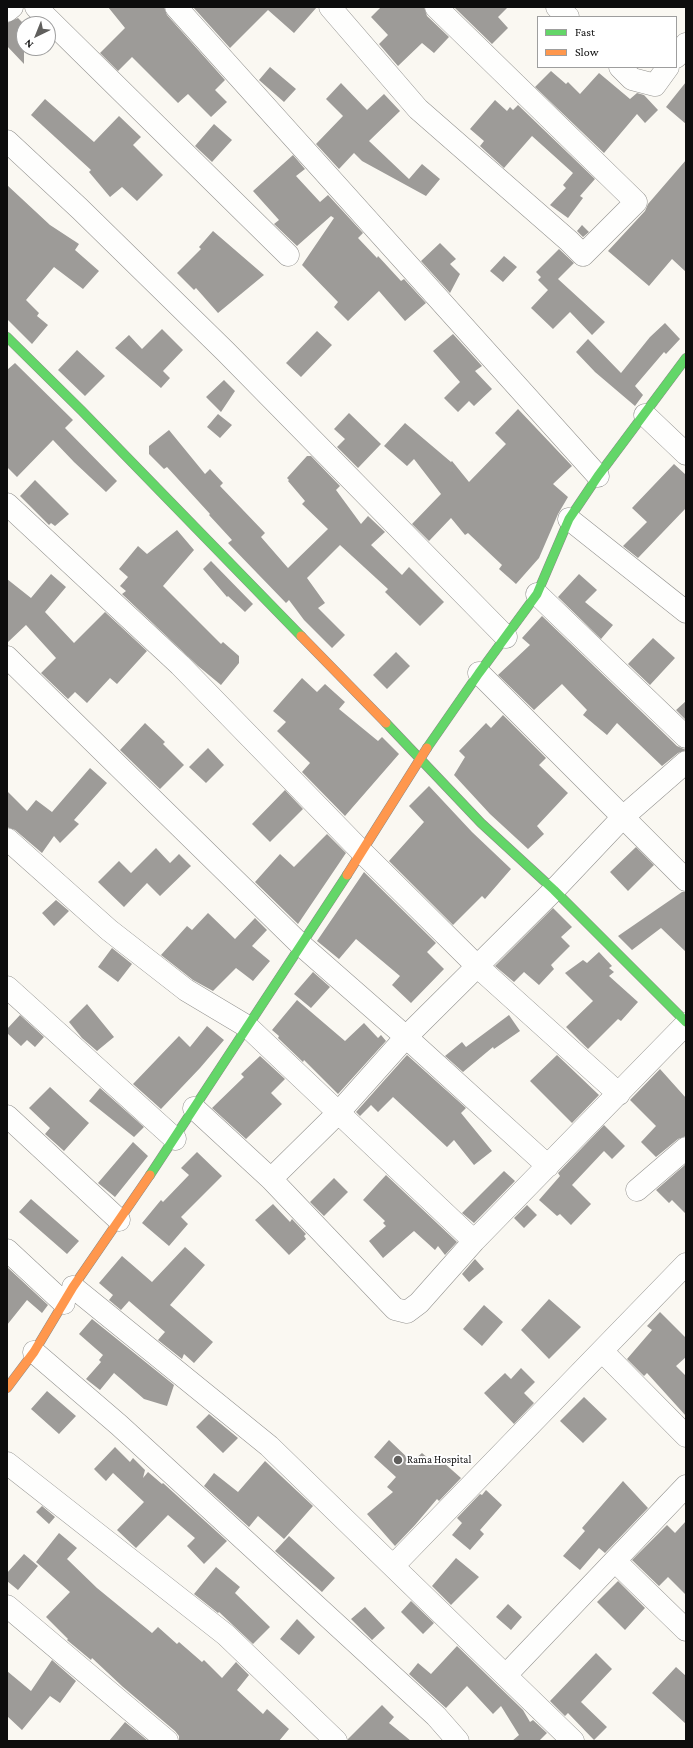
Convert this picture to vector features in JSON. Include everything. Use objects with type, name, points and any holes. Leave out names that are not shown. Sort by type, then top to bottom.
[{"type":"street","points":[[7,11],[12,7]]},
{"type":"street","points":[[36,7],[288,255]]},
{"type":"street","points":[[176,7],[598,476]]},
{"type":"street","points":[[330,7],[418,109],[569,241],[583,256],[636,202],[436,7]]},
{"type":"street","points":[[558,7],[567,16]]},
{"type":"street","points":[[677,56],[686,44]]},
{"type":"street","points":[[621,68],[632,79],[655,85],[667,68]]},
{"type":"street","points":[[7,141],[80,209],[226,352],[506,637]]},
{"type":"street","points":[[7,337],[82,411],[420,758],[481,823],[554,890],[686,1023],[619,1094],[474,1241],[419,1303],[407,1312],[395,1309],[271,1179],[194,1108]]},
{"type":"street","points":[[7,1388],[34,1352],[68,1295],[175,1139],[300,944],[362,852],[420,758],[478,673],[537,594],[569,518],[598,476],[686,358]]},
{"type":"street","points":[[645,414],[686,454]]},
{"type":"street","points":[[7,504],[180,665],[362,852],[476,966],[619,1094]]},
{"type":"street","points":[[569,518],[686,612]]},
{"type":"street","points":[[537,594],[686,737]]},
{"type":"street","points":[[7,657],[300,944],[406,1037],[548,1166]]},
{"type":"street","points":[[478,673],[686,880]]},
{"type":"street","points":[[271,1179],[339,1112],[406,1037],[554,890],[623,817],[686,762]]},
{"type":"street","points":[[7,839],[109,930],[180,986],[248,1027],[474,1241]]},
{"type":"street","points":[[7,987],[175,1139]]},
{"type":"street","points":[[7,1116],[119,1220]]},
{"type":"street","points":[[637,1190],[686,1148]]},
{"type":"street","points":[[7,1250],[269,1446],[573,1741]]},
{"type":"street","points":[[393,1566],[686,1264]]},
{"type":"street","points":[[602,1351],[686,1436]]},
{"type":"street","points":[[34,1352],[119,1425],[227,1523],[436,1716],[458,1741]]},
{"type":"street","points":[[7,1464],[226,1634],[336,1741]]},
{"type":"street","points":[[506,1675],[686,1486]]},
{"type":"street","points":[[614,1561],[686,1630]]},
{"type":"street","points":[[7,1606],[167,1741]]},
{"type":"building","points":[[108,7],[164,7],[167,15],[225,80],[215,90],[227,102],[211,117],[188,94],[178,103],[132,57],[118,71],[100,53],[125,28]]},
{"type":"building","points":[[193,7],[317,7],[294,33],[268,10],[230,48]]},
{"type":"building","points":[[381,7],[424,7],[427,16],[449,37],[434,53],[422,43],[398,66],[379,44],[388,35],[371,17]]},
{"type":"building","points":[[454,7],[508,7],[498,17],[508,28],[492,44]]},
{"type":"building","points":[[16,19],[16,56],[7,46],[7,23]]},
{"type":"building","points":[[16,56],[24,56],[24,64]]},
{"type":"building","points":[[270,67],[296,89],[284,102],[259,80]]},
{"type":"building","points":[[551,71],[566,84],[568,82],[580,94],[599,73],[630,99],[637,93],[644,95],[658,110],[645,123],[637,114],[604,153],[535,87]]},
{"type":"building","points":[[686,82],[686,124],[666,107]]},
{"type":"building","points":[[341,83],[367,110],[384,94],[400,111],[369,141],[409,179],[422,164],[440,179],[426,196],[362,161],[354,153],[339,169],[316,144],[343,116],[326,99]]},
{"type":"building","points":[[45,99],[94,142],[119,116],[141,137],[133,145],[163,175],[137,201],[122,187],[110,197],[89,172],[91,170],[31,115]]},
{"type":"building","points":[[495,100],[507,111],[510,107],[513,110],[518,105],[595,179],[580,196],[583,198],[568,218],[550,205],[566,188],[563,185],[573,173],[532,136],[504,168],[480,146],[484,141],[470,129]]},
{"type":"building","points":[[214,124],[232,140],[212,162],[195,146]]},
{"type":"building","points":[[293,155],[305,169],[296,176],[320,202],[328,195],[363,233],[358,238],[377,258],[378,256],[401,281],[404,279],[426,303],[405,321],[379,291],[348,321],[334,307],[338,302],[302,265],[334,218],[331,216],[297,246],[274,224],[279,220],[253,191]]},
{"type":"building","points":[[686,160],[686,272],[672,259],[649,286],[608,251],[645,211],[648,204]]},
{"type":"building","points":[[7,185],[50,225],[79,244],[75,250],[99,271],[83,289],[54,267],[26,300],[39,313],[37,316],[48,325],[32,344],[8,320],[7,321]]},
{"type":"building","points":[[582,225],[589,232],[583,237],[577,231]]},
{"type":"building","points":[[213,231],[264,275],[218,313],[196,288],[194,290],[177,273],[201,249],[199,247]]},
{"type":"building","points":[[440,243],[456,259],[450,264],[460,274],[450,293],[421,261]]},
{"type":"building","points":[[559,249],[574,263],[558,279],[605,322],[592,335],[570,312],[553,329],[531,308],[548,290],[538,280],[541,277],[536,272]]},
{"type":"building","points":[[504,256],[517,267],[503,282],[490,271]]},
{"type":"building","points":[[665,323],[680,339],[666,354],[664,352],[635,386],[643,395],[635,406],[595,372],[576,352],[588,339],[621,373],[650,337]]},
{"type":"building","points":[[162,329],[183,350],[163,371],[170,378],[161,388],[115,348],[129,335],[142,349]]},
{"type":"building","points":[[317,331],[332,345],[301,377],[286,363]]},
{"type":"building","points":[[453,334],[482,366],[475,371],[492,389],[474,406],[469,401],[458,412],[444,398],[460,382],[433,351]]},
{"type":"building","points":[[77,350],[105,376],[85,396],[58,370]]},
{"type":"building","points":[[15,363],[73,420],[65,428],[117,481],[106,492],[53,440],[17,477],[7,467],[7,370]]},
{"type":"building","points":[[224,380],[235,391],[221,412],[206,397]]},
{"type":"building","points":[[518,409],[572,466],[553,484],[568,497],[558,514],[539,558],[516,584],[499,569],[502,565],[468,533],[465,535],[451,518],[429,541],[412,524],[441,494],[414,459],[407,466],[384,446],[405,423],[451,462],[452,461],[469,482],[506,444],[495,433]]},
{"type":"building","points":[[349,413],[381,444],[358,468],[337,447],[345,439],[334,429]]},
{"type":"building","points":[[218,414],[232,425],[220,438],[207,427]]},
{"type":"building","points":[[169,430],[205,474],[210,469],[223,483],[220,486],[265,533],[261,537],[288,568],[328,529],[302,504],[305,501],[287,478],[307,456],[311,456],[340,486],[336,490],[361,524],[368,516],[385,532],[371,545],[402,575],[409,567],[444,602],[420,626],[385,592],[388,589],[340,545],[307,578],[325,603],[318,608],[345,635],[332,648],[304,620],[289,600],[286,603],[228,543],[232,540],[167,467],[164,469],[149,454],[149,446]]},
{"type":"building","points":[[674,464],[686,475],[686,508],[638,558],[623,546],[647,522],[632,508]]},
{"type":"building","points":[[35,480],[69,514],[55,526],[51,523],[49,525],[20,496]]},
{"type":"building","points":[[177,530],[194,550],[163,586],[221,644],[223,642],[239,656],[239,663],[221,685],[198,666],[122,594],[126,591],[120,586],[128,577],[119,569],[138,546],[147,554]]},
{"type":"building","points":[[211,561],[253,604],[245,612],[228,596],[227,597],[203,569]]},
{"type":"building","points":[[51,574],[66,587],[45,612],[74,643],[105,612],[147,651],[117,684],[110,678],[87,703],[75,692],[68,699],[41,673],[56,658],[26,625],[7,643],[7,579],[31,598]]},
{"type":"building","points":[[579,574],[597,590],[585,602],[613,625],[601,639],[558,597]]},
{"type":"building","points":[[542,616],[677,746],[686,750],[678,753],[662,766],[617,723],[607,735],[583,715],[587,710],[562,684],[534,710],[498,675],[530,645],[522,638]]},
{"type":"building","points":[[653,638],[675,658],[650,685],[628,664]]},
{"type":"building","points":[[396,652],[410,666],[387,689],[373,675]]},
{"type":"building","points":[[302,678],[317,692],[325,684],[345,702],[339,709],[378,741],[382,737],[399,754],[345,816],[302,772],[310,763],[277,731],[286,722],[273,711]]},
{"type":"building","points":[[686,701],[686,720],[676,710]]},
{"type":"building","points":[[503,715],[546,758],[539,765],[568,793],[537,826],[544,834],[528,849],[490,814],[454,775],[465,757],[459,751],[486,723],[491,728]]},
{"type":"building","points":[[145,723],[165,742],[163,744],[184,765],[160,789],[120,750]]},
{"type":"building","points":[[208,748],[224,765],[206,783],[189,767]]},
{"type":"building","points":[[90,768],[107,783],[74,820],[79,824],[60,843],[54,836],[42,853],[15,830],[7,827],[7,791],[27,811],[36,800],[52,812]]},
{"type":"building","points":[[429,786],[472,832],[511,869],[485,899],[482,896],[453,925],[389,861],[424,822],[409,806]]},
{"type":"building","points":[[285,790],[303,809],[270,842],[252,824]]},
{"type":"building","points":[[327,834],[346,853],[298,924],[255,882],[280,854],[294,867]]},
{"type":"building","points":[[636,847],[654,865],[628,891],[610,872]]},
{"type":"building","points":[[156,848],[170,863],[179,854],[191,866],[160,896],[147,883],[124,907],[98,882],[119,861],[131,873]]},
{"type":"building","points":[[364,872],[436,943],[427,952],[444,969],[411,1003],[392,985],[400,976],[356,939],[339,959],[317,941]]},
{"type":"building","points":[[682,892],[686,892],[686,952],[661,928],[632,950],[618,936]]},
{"type":"building","points":[[56,900],[69,911],[54,926],[42,913]]},
{"type":"building","points":[[553,908],[572,927],[561,937],[570,946],[551,965],[554,969],[539,985],[524,972],[514,982],[495,966]]},
{"type":"building","points":[[208,913],[235,939],[255,918],[267,930],[252,946],[270,961],[253,981],[236,968],[213,991],[193,980],[161,955],[187,926],[192,930]]},
{"type":"building","points":[[112,948],[132,964],[118,982],[98,967]]},
{"type":"building","points":[[599,952],[612,966],[609,968],[614,972],[609,976],[638,1002],[621,1021],[618,1019],[588,1049],[566,1027],[593,1001],[565,973],[583,960],[587,963]]},
{"type":"building","points":[[313,972],[330,987],[311,1008],[294,994]]},
{"type":"building","points":[[297,1000],[345,1041],[364,1023],[378,1038],[381,1035],[386,1041],[338,1094],[304,1060],[303,1062],[278,1038],[279,1036],[272,1030]]},
{"type":"building","points":[[87,1004],[114,1037],[97,1051],[82,1038],[69,1022]]},
{"type":"building","points":[[20,1015],[44,1037],[35,1047],[27,1040],[21,1046],[7,1033],[7,1029]]},
{"type":"building","points":[[509,1015],[520,1031],[494,1049],[493,1047],[463,1072],[445,1056],[462,1042],[466,1047]]},
{"type":"building","points":[[207,1026],[224,1040],[161,1109],[133,1084],[179,1036],[190,1047]]},
{"type":"building","points":[[407,1055],[466,1108],[461,1113],[492,1151],[474,1165],[454,1140],[447,1147],[393,1097],[378,1112],[371,1105],[360,1116],[356,1112]]},
{"type":"building","points":[[557,1055],[599,1095],[572,1123],[530,1081]]},
{"type":"building","points":[[260,1056],[285,1079],[271,1093],[282,1104],[246,1139],[212,1108],[244,1077],[241,1074]]},
{"type":"building","points":[[660,1069],[686,1098],[686,1136],[678,1139],[656,1157],[641,1142],[656,1126],[630,1100]]},
{"type":"building","points":[[50,1087],[89,1123],[64,1151],[45,1134],[50,1128],[29,1108]]},
{"type":"building","points":[[100,1088],[144,1127],[134,1137],[89,1101]]},
{"type":"building","points":[[604,1125],[625,1146],[612,1159],[604,1151],[572,1185],[591,1204],[571,1225],[560,1214],[557,1216],[539,1200],[560,1176],[558,1173]]},
{"type":"building","points":[[133,1142],[148,1156],[115,1197],[98,1183]]},
{"type":"building","points":[[197,1152],[222,1176],[181,1217],[188,1224],[169,1246],[142,1223],[161,1200],[163,1202],[189,1175],[181,1168]]},
{"type":"building","points":[[686,1164],[686,1214],[672,1200],[669,1203],[656,1190]]},
{"type":"building","points":[[504,1171],[515,1181],[474,1223],[462,1213]]},
{"type":"building","points":[[386,1175],[457,1242],[445,1255],[438,1246],[435,1250],[414,1231],[383,1258],[369,1241],[386,1226],[383,1223],[385,1221],[363,1200]]},
{"type":"building","points":[[334,1178],[348,1192],[324,1216],[310,1202]]},
{"type":"building","points":[[31,1199],[79,1241],[67,1254],[19,1212]]},
{"type":"building","points":[[273,1204],[290,1222],[292,1219],[306,1234],[304,1236],[306,1239],[289,1255],[255,1220]]},
{"type":"building","points":[[527,1205],[537,1215],[524,1228],[514,1218]]},
{"type":"building","points":[[185,1247],[205,1265],[170,1305],[213,1342],[194,1363],[184,1354],[182,1359],[158,1340],[165,1332],[129,1301],[121,1310],[109,1300],[113,1295],[99,1283],[122,1256],[152,1282]]},
{"type":"building","points":[[475,1259],[484,1269],[469,1282],[462,1274]]},
{"type":"building","points":[[7,1267],[48,1305],[42,1313],[27,1300],[7,1325]]},
{"type":"building","points":[[549,1299],[581,1327],[549,1359],[521,1330]]},
{"type":"building","points":[[484,1305],[503,1322],[482,1346],[463,1329]]},
{"type":"building","points":[[660,1312],[686,1338],[686,1357],[676,1366],[686,1376],[686,1416],[647,1373],[644,1376],[627,1359],[652,1330],[647,1326]]},
{"type":"building","points":[[92,1319],[174,1385],[167,1406],[144,1399],[114,1373],[100,1390],[86,1379],[101,1362],[99,1360],[103,1355],[79,1334]]},
{"type":"building","points":[[521,1368],[535,1382],[524,1393],[534,1403],[514,1424],[484,1393],[505,1373],[511,1379]]},
{"type":"building","points":[[47,1391],[76,1416],[59,1434],[31,1409]]},
{"type":"building","points":[[584,1397],[607,1419],[583,1443],[560,1421]]},
{"type":"building","points":[[209,1414],[238,1438],[223,1453],[196,1427]]},
{"type":"building","points":[[389,1440],[412,1462],[422,1453],[430,1460],[435,1455],[461,1478],[439,1501],[437,1499],[395,1546],[367,1514],[393,1492],[387,1487],[396,1477],[374,1457]]},
{"type":"building","points":[[115,1447],[130,1462],[133,1458],[145,1470],[143,1478],[148,1472],[162,1484],[163,1483],[227,1541],[204,1564],[187,1546],[195,1538],[168,1515],[136,1548],[117,1530],[144,1502],[113,1473],[106,1481],[94,1469]]},
{"type":"building","points":[[265,1461],[313,1506],[284,1539],[258,1516],[249,1527],[204,1486],[214,1473],[238,1492]]},
{"type":"building","points":[[623,1481],[648,1508],[605,1553],[599,1548],[580,1570],[563,1556],[585,1531],[582,1528]]},
{"type":"building","points":[[486,1490],[502,1505],[480,1530],[484,1534],[470,1550],[452,1535],[462,1523],[457,1518],[480,1494],[482,1495]]},
{"type":"building","points":[[42,1506],[55,1517],[49,1524],[36,1512]]},
{"type":"building","points":[[686,1521],[686,1595],[668,1577],[659,1586],[632,1560],[667,1525],[675,1533]]},
{"type":"building","points":[[59,1533],[77,1548],[67,1559],[97,1588],[152,1633],[158,1627],[177,1644],[179,1642],[202,1662],[204,1660],[222,1678],[236,1662],[249,1675],[237,1690],[263,1714],[267,1709],[289,1729],[279,1741],[179,1741],[179,1736],[175,1731],[123,1687],[92,1658],[91,1660],[67,1640],[68,1639],[46,1617],[70,1592],[36,1562]]},
{"type":"building","points":[[289,1536],[335,1578],[322,1592],[275,1551]]},
{"type":"building","points":[[24,1554],[38,1566],[18,1590],[7,1581],[7,1573]]},
{"type":"building","points":[[456,1558],[479,1577],[451,1605],[432,1586]]},
{"type":"building","points":[[216,1567],[240,1587],[235,1593],[270,1627],[253,1644],[219,1612],[218,1613],[194,1594]]},
{"type":"building","points":[[618,1581],[645,1608],[625,1630],[597,1602]]},
{"type":"building","points":[[411,1601],[434,1623],[423,1634],[401,1612]]},
{"type":"building","points":[[508,1604],[522,1617],[511,1630],[496,1617]]},
{"type":"building","points":[[365,1607],[385,1628],[372,1640],[351,1619]]},
{"type":"building","points":[[297,1619],[315,1637],[299,1655],[280,1639]]},
{"type":"building","points":[[457,1646],[523,1710],[530,1722],[533,1720],[547,1733],[539,1741],[512,1741],[519,1735],[501,1706],[493,1714],[467,1686],[446,1708],[409,1674],[418,1663],[431,1674]]},
{"type":"building","points":[[596,1653],[612,1669],[581,1702],[607,1727],[594,1740],[568,1713],[565,1716],[550,1701]]},
{"type":"building","points":[[52,1660],[76,1681],[60,1703],[50,1696],[22,1730],[7,1716],[7,1671],[31,1691]]},
{"type":"building","points":[[676,1667],[686,1676],[686,1724],[652,1693]]},
{"type":"building","points":[[382,1705],[394,1717],[389,1723],[411,1741],[348,1741],[348,1739]]},
{"type":"building","points":[[125,1722],[148,1741],[109,1741]]},
{"type":"traffic: fast","points":[[7,337],[82,411],[301,636]]},
{"type":"traffic: fast","points":[[427,748],[479,673],[537,594],[569,519],[598,476],[686,358]]},
{"type":"traffic: fast","points":[[386,723],[481,823],[554,890],[686,1022]]},
{"type":"traffic: fast","points":[[150,1175],[347,875]]},
{"type":"traffic: slow","points":[[301,636],[386,723]]},
{"type":"traffic: slow","points":[[347,875],[427,748]]},
{"type":"traffic: slow","points":[[7,1388],[34,1352],[73,1287],[150,1175]]},
{"type":"place","name":"Rama Hospital","points":[[398,1460]]}]
